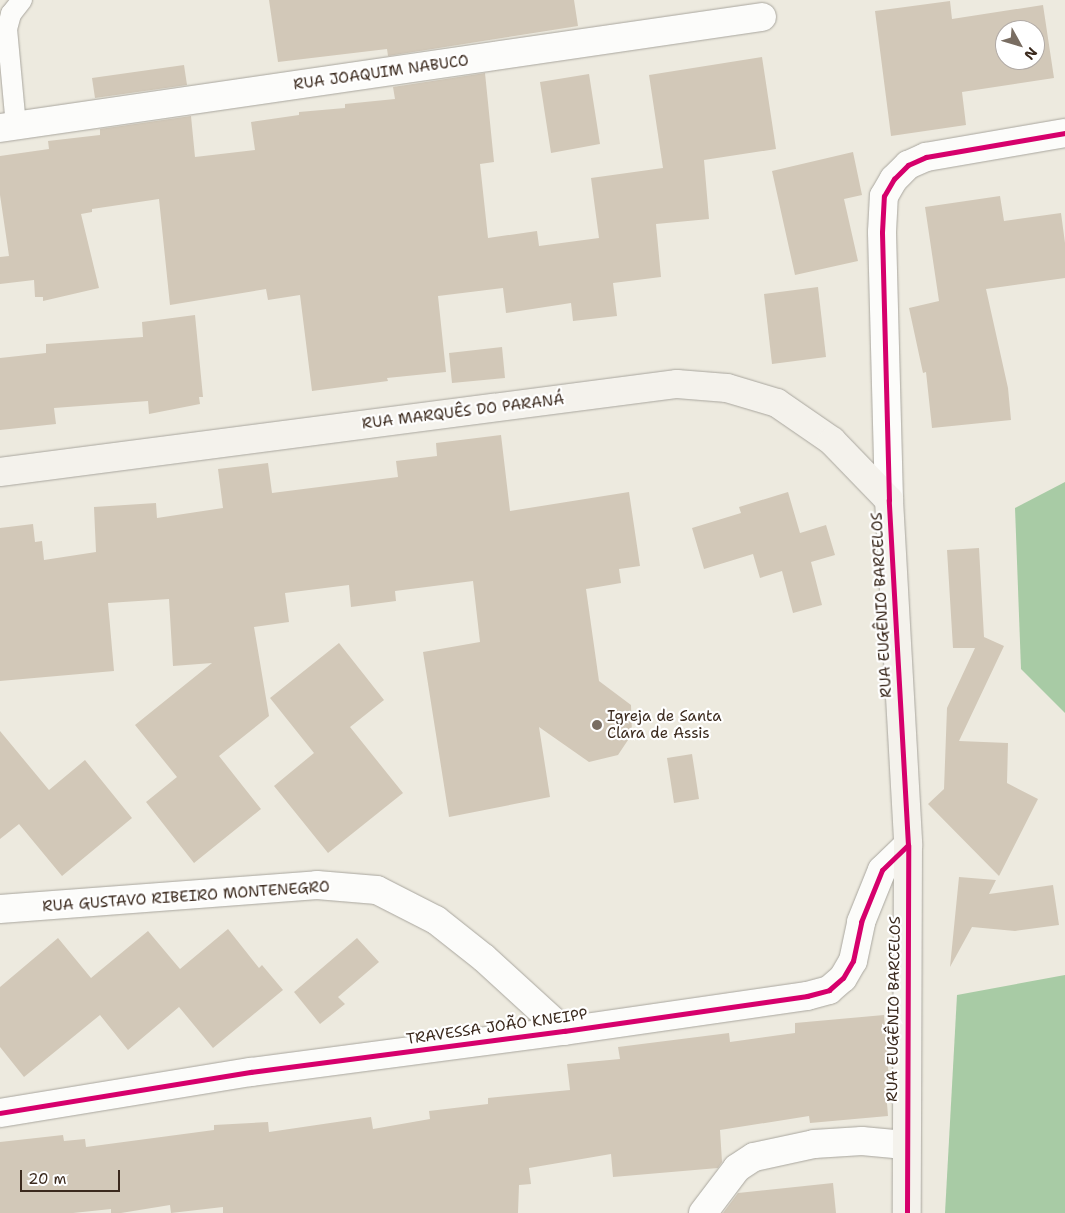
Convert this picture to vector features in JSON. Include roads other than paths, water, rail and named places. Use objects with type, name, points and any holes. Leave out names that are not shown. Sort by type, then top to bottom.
[{"type":"street","name":"RUA JOAQUIM NABUCO","points":[[8,127],[762,17]]},
{"type":"street","name":"RUA EUGÊNIO BARCELOS","points":[[907,1213],[905,1145],[908,845],[889,500],[882,232],[884,196],[894,178],[908,166],[926,157],[1065,133]]},
{"type":"street","name":"RUA MARQUÊS DO PARANÁ","points":[[0,472],[676,384],[727,388],[777,403],[832,441],[889,500]]},
{"type":"street","name":"TRAVESSA JOÃO KNEIPP","points":[[0,1114],[251,1072],[564,1031],[807,996],[829,990],[843,978],[853,961],[861,922],[882,870],[908,845]]},
{"type":"street","name":"RUA GUSTAVO RIBEIRO MONTENEGRO","points":[[0,909],[317,885],[377,890],[436,920],[484,958],[564,1031]]},
{"type":"street","points":[[703,1213],[737,1168],[754,1157],[814,1144],[862,1141],[905,1145]]},
{"type":"lane","points":[[8,127],[7,28],[11,14],[22,0]]},
{"type":"place","name":"Igreja de Santa Clara de Assis","points":[[597,725]]}]
